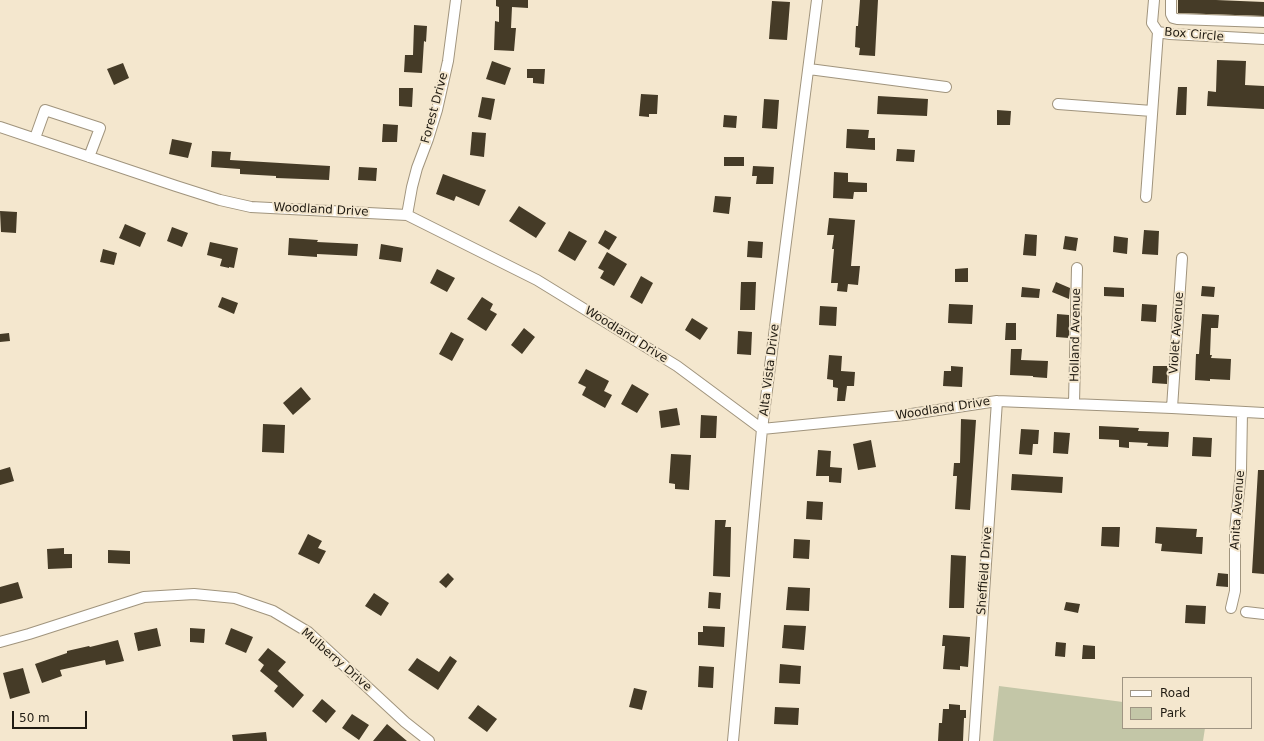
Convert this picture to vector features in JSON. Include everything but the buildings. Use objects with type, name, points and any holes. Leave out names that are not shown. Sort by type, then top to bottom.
[{"type":"street","name":"Forest Drive","points":[[408,215],[416,168],[428,139],[437,110],[448,61],[456,0]]},
{"type":"street","name":"Alta Vista Drive","points":[[733,741],[762,429],[818,0]]},
{"type":"street","name":"Box Circle","points":[[1154,0],[1152,23],[1158,32],[1170,34],[1264,39]]},
{"type":"street","points":[[1171,0],[1171,14],[1173,18],[1177,19],[1264,22]]},
{"type":"street","points":[[1146,197],[1158,32]]},
{"type":"street","points":[[809,69],[946,87]]},
{"type":"street","points":[[1058,104],[1152,111]]},
{"type":"street","points":[[35,138],[45,110],[100,128],[89,157]]},
{"type":"street","name":"Woodland Drive","points":[[0,127],[176,186],[220,200],[251,207],[408,215],[537,280],[677,366],[762,429],[905,415],[996,401],[1074,403],[1264,413]]},
{"type":"street","name":"Violet Avenue","points":[[1172,408],[1182,258]]},
{"type":"street","name":"Holland Avenue","points":[[1074,403],[1077,268]]},
{"type":"street","name":"Sheffield Drive","points":[[974,741],[996,401]]},
{"type":"street","name":"Anita Avenue","points":[[1231,608],[1234,591],[1235,531],[1241,471],[1242,412]]},
{"type":"street","name":"Mulberry Drive","points":[[0,642],[144,597],[194,594],[235,598],[273,611],[308,632],[405,722],[429,741]]},
{"type":"street","points":[[1246,612],[1264,614]]},
{"type":"green space","points":[[999,686],[1122,702],[1122,729],[1205,729],[1203,741],[993,741]]}]
